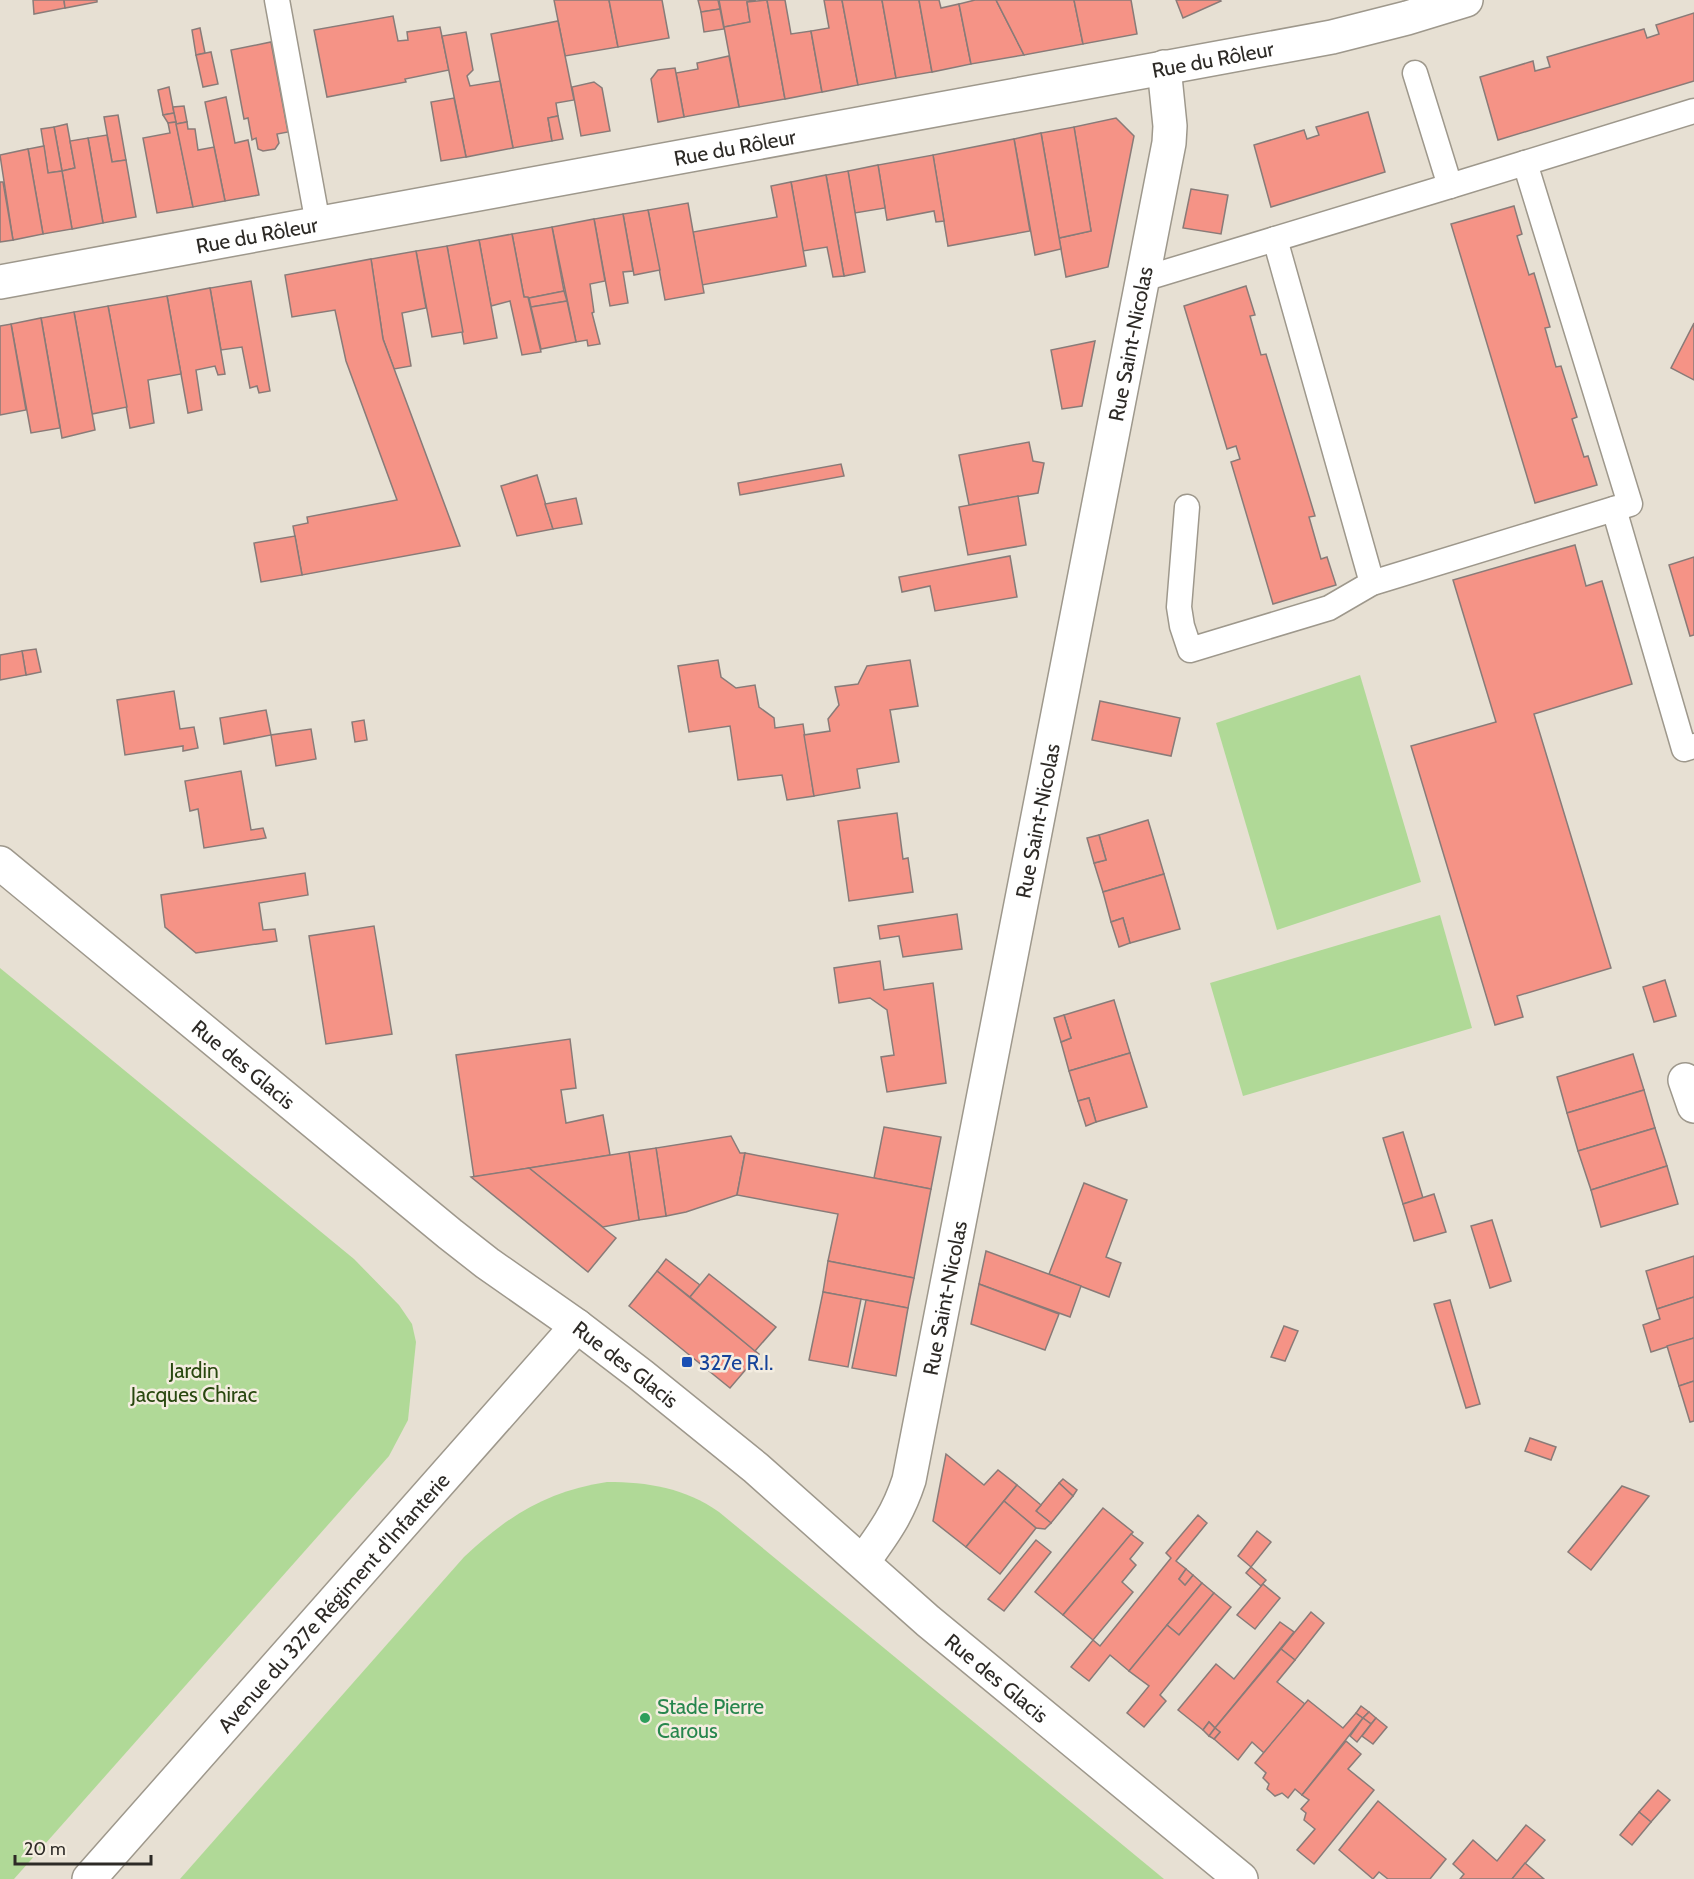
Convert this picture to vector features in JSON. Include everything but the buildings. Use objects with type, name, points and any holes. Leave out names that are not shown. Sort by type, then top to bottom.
[{"type":"street","name":"Rue du Rôleur","points":[[0,282],[1332,37],[1466,0]]},
{"type":"street","name":"Rue Saint-Nicolas","points":[[863,1562],[889,1527],[909,1480],[1170,135],[1169,102],[1164,67]]},
{"type":"street","name":"Rue des Glacis","points":[[0,863],[417,1208],[487,1263],[577,1326],[641,1375],[756,1468],[928,1620],[1241,1879]]},
{"type":"street","name":"Avenue du 327e Régiment d'Infanterie","points":[[89,1879],[577,1326]]},
{"type":"lane","points":[[277,0],[318,224]]},
{"type":"lane","points":[[1415,73],[1450,186]]},
{"type":"lane","points":[[1143,279],[1694,111]]},
{"type":"lane","points":[[1187,507],[1179,607],[1182,626],[1190,650],[1329,608],[1372,583],[1629,504],[1525,163]]},
{"type":"lane","points":[[1275,239],[1372,583]]},
{"type":"lane","points":[[1614,509],[1684,748],[1694,746]]},
{"type":"green space","points":[[1360,675],[1421,882],[1277,930],[1216,723]]},
{"type":"green space","points":[[1440,915],[1472,1028],[1243,1096],[1210,983]]},
{"type":"green space","name":"Jardin Jacques Chirac","points":[[0,968],[354,1259],[399,1305],[412,1324],[416,1342],[408,1420],[389,1456],[14,1879],[0,1879]]},
{"type":"green space","name":"Stade Pierre Carous","points":[[607,1482],[637,1483],[666,1488],[693,1497],[719,1512],[1164,1879],[180,1879],[464,1557],[480,1542],[513,1518],[547,1499],[586,1486]]},
{"type":"place","name":"327e R.I.","points":[[687,1362]]},
{"type":"place","name":"Stade Pierre Carous","points":[[645,1718]]}]
